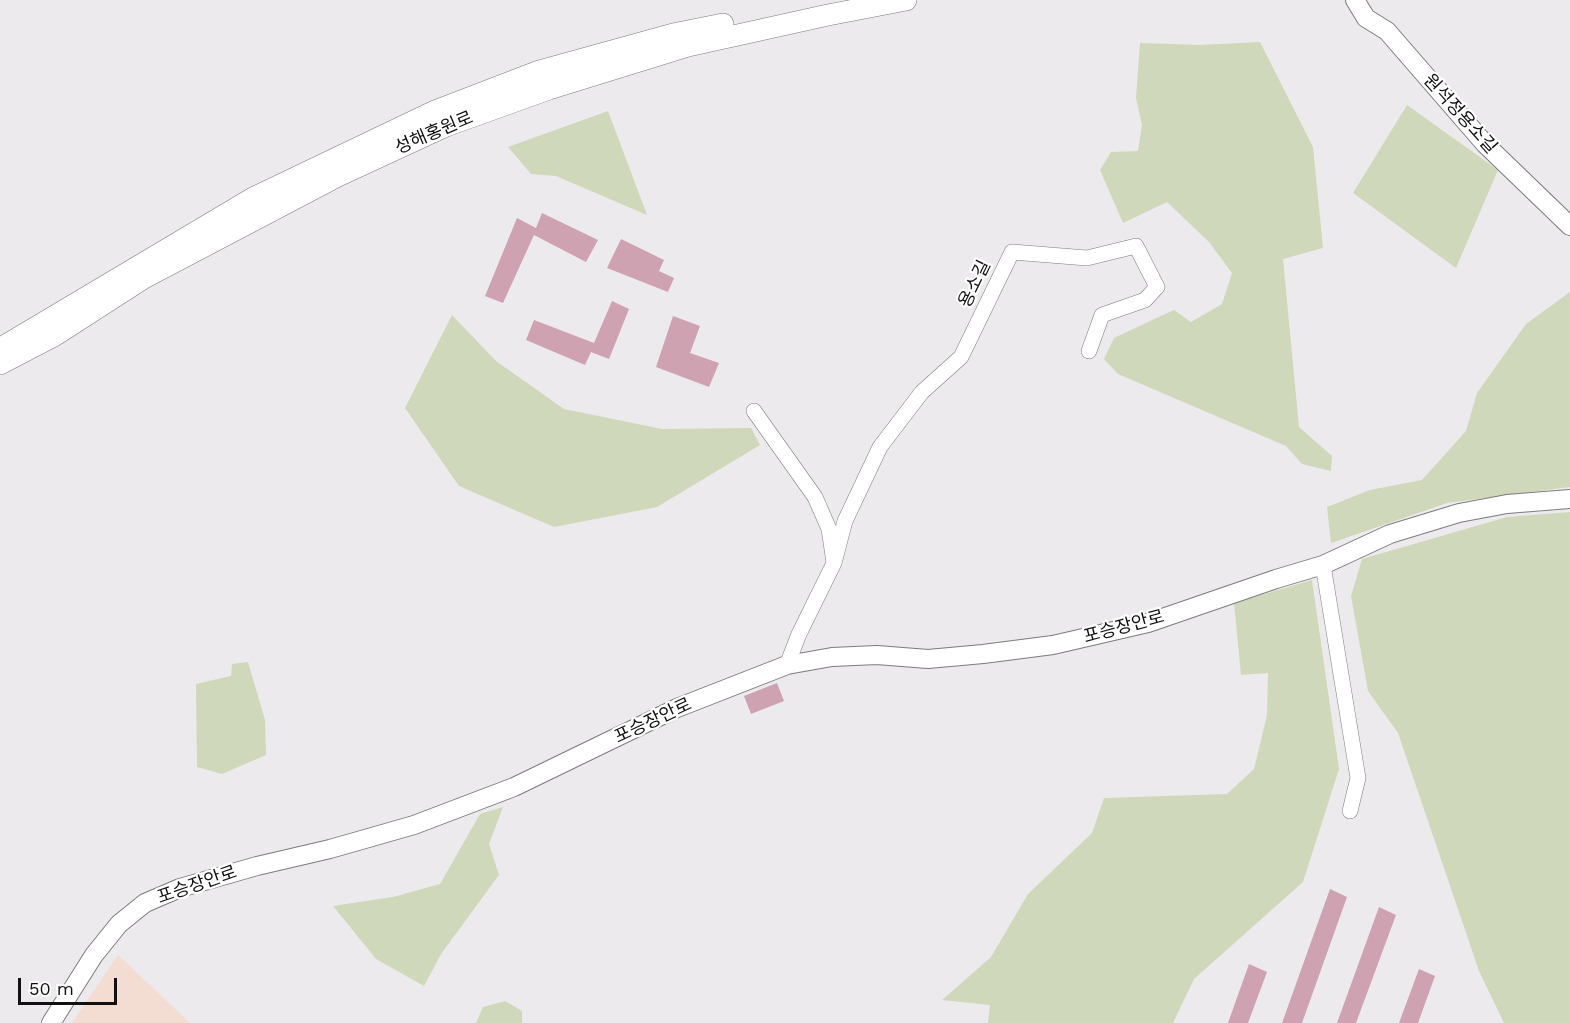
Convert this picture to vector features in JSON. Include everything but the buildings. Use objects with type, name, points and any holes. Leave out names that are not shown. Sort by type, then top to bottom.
[{"type":"main road","name":"성해홍원로","points":[[0,348],[253,198],[435,111],[539,71],[673,34],[844,0]]},
{"type":"main road","name":"성해홍원로","points":[[0,364],[54,336],[144,278],[338,176],[446,126],[549,89],[688,46],[906,0]]},
{"type":"street","name":"원석정용소길","points":[[1355,0],[1366,18],[1387,31],[1485,144],[1570,226]]},
{"type":"street","name":"용소길","points":[[787,665],[798,634],[834,563],[845,520],[880,447],[922,392],[961,357],[1012,252],[1087,258],[1136,246],[1157,286],[1145,300],[1102,315],[1089,351]]},
{"type":"street","points":[[754,411],[815,497],[829,529],[834,563]]},
{"type":"street","name":"포승장안로","points":[[51,1023],[94,955],[119,924],[146,903],[180,888],[414,825],[514,787],[677,708],[787,665],[832,657],[877,655],[928,659],[1053,645],[1148,623],[1276,579],[1323,566],[1390,534],[1459,513],[1507,504],[1570,499]]},
{"type":"street","points":[[1323,566],[1358,778],[1350,811]]},
{"type":"shaded area","points":[[118,955],[190,1023],[72,1023]]},
{"type":"green space","points":[[1260,42],[1313,147],[1323,248],[1283,259],[1299,427],[1332,456],[1331,471],[1302,464],[1286,446],[1118,374],[1104,359],[1114,338],[1150,321],[1174,310],[1191,322],[1222,304],[1232,273],[1209,242],[1167,202],[1123,223],[1100,170],[1111,152],[1138,151],[1142,125],[1136,98],[1140,43],[1199,45]]},
{"type":"green space","points":[[1407,105],[1498,170],[1456,268],[1353,193]]},
{"type":"green space","points":[[608,111],[647,215],[556,176],[531,174],[508,147]]},
{"type":"green space","points":[[1570,292],[1570,487],[1447,503],[1331,543],[1327,507],[1370,490],[1422,480],[1466,431],[1477,393],[1526,324]]},
{"type":"green space","points":[[452,315],[496,361],[564,409],[662,429],[751,428],[760,445],[657,507],[554,527],[459,486],[405,408]]},
{"type":"green space","points":[[1570,512],[1570,1023],[1504,1023],[1479,971],[1398,733],[1368,691],[1351,596],[1362,559],[1507,517]]},
{"type":"green space","points":[[1312,580],[1339,769],[1303,882],[1194,979],[1173,1023],[988,1023],[990,1005],[942,1000],[991,957],[1028,894],[1092,833],[1104,798],[1227,794],[1254,769],[1267,715],[1268,673],[1241,675],[1234,603]]},
{"type":"green space","points":[[248,662],[265,720],[266,755],[222,774],[197,767],[196,684],[231,676],[232,664]]},
{"type":"green space","points":[[503,807],[489,844],[499,875],[441,954],[424,986],[376,959],[333,906],[393,897],[440,884],[480,814]]},
{"type":"green space","points":[[505,1001],[522,1011],[522,1023],[476,1023],[483,1007]]}]
